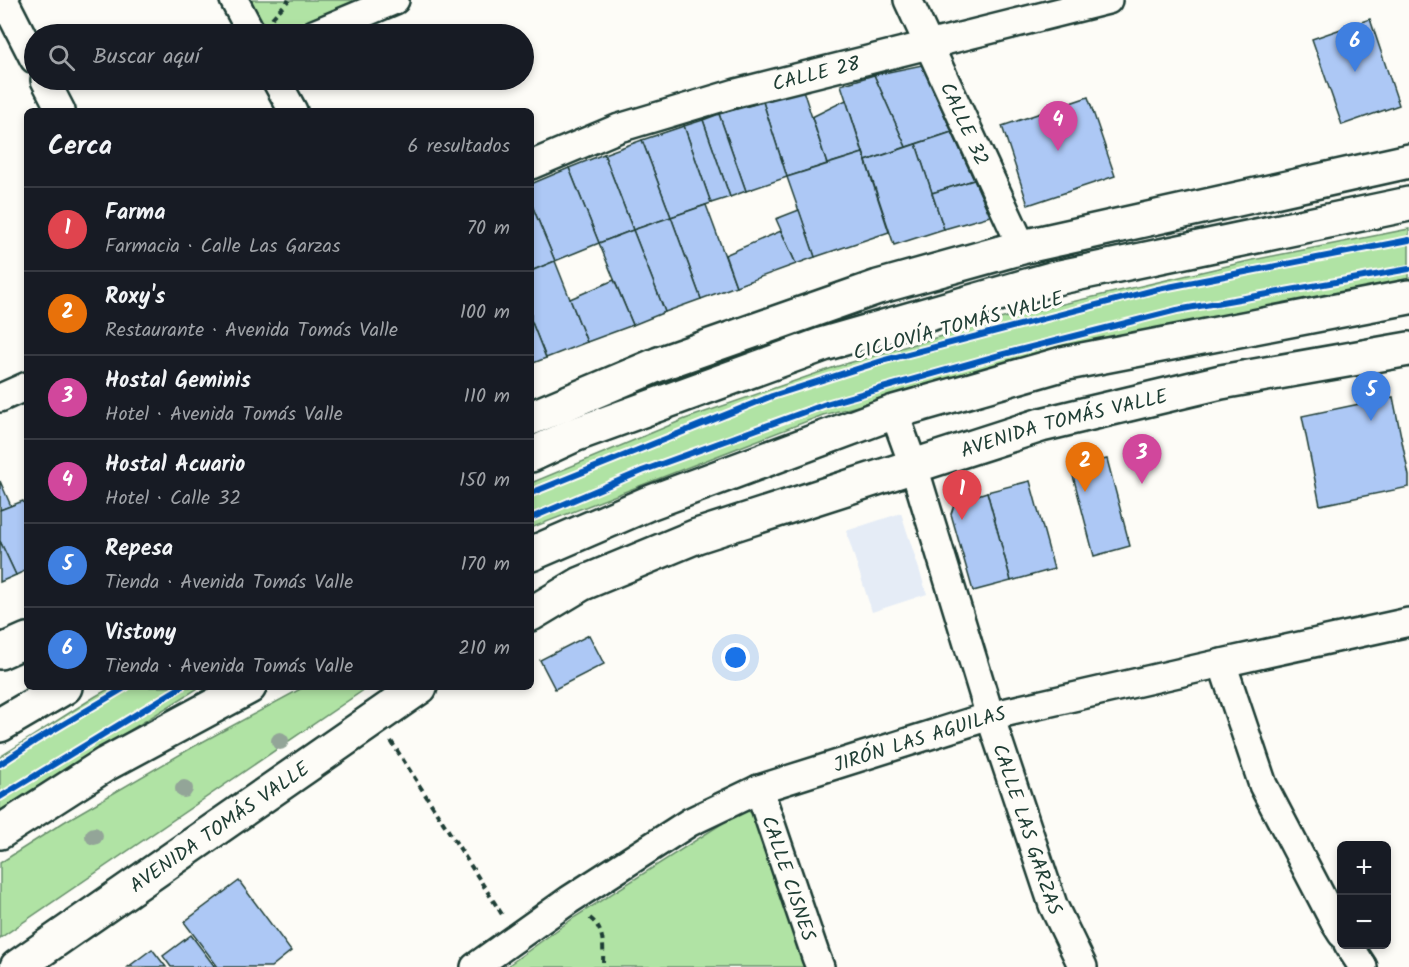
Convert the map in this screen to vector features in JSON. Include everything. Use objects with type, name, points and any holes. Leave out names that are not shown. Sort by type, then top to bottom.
[{"type":"street","points":[[4,0],[24,39]]},
{"type":"street","points":[[234,0],[256,24]]},
{"type":"street","points":[[338,24],[394,0]]},
{"type":"street","name":"CALLE 32","points":[[908,0],[1022,247]]},
{"type":"street","name":"CALLE 28","points":[[534,164],[620,128],[736,93],[1108,0]]},
{"type":"street","points":[[50,90],[59,108]]},
{"type":"street","points":[[281,90],[291,108]]},
{"type":"street","points":[[534,417],[659,364],[867,291],[1022,247],[1409,161]]},
{"type":"street","points":[[534,454],[573,435],[824,344],[994,295],[1051,279],[1409,204]]},
{"type":"street","points":[[534,553],[649,503],[894,412],[1062,364],[1409,297]]},
{"type":"street","name":"AVENIDA TOMÁS VALLE","points":[[534,612],[581,584],[697,536],[1041,425],[1221,382],[1409,349]]},
{"type":"street","points":[[0,398],[24,387]]},
{"type":"street","name":"CALLE LAS GARZAS","points":[[894,412],[914,467],[990,716],[1053,905],[1083,967]]},
{"type":"street","name":"JIRÓN LAS AGUILAS","points":[[475,967],[569,900],[690,822],[759,789],[990,716],[1409,622]]},
{"type":"street","points":[[0,652],[24,641]]},
{"type":"street","points":[[1222,663],[1263,785],[1337,927]]},
{"type":"street","points":[[0,725],[60,690]]},
{"type":"street","points":[[0,832],[106,764],[243,690]]},
{"type":"street","name":"AVENIDA TOMÁS VALLE","points":[[17,967],[416,690]]},
{"type":"street","name":"CALLE CISNES","points":[[759,789],[820,967]]},
{"type":"street","points":[[1351,949],[1363,967]]},
{"type":"path","points":[[265,24],[289,0]]},
{"type":"path","points":[[403,761],[517,937]]},
{"type":"path","points":[[603,938],[603,967]]},
{"type":"shaded area","points":[[901,513],[927,594],[872,612],[846,531]]},
{"type":"green space","points":[[242,0],[372,0],[312,24],[255,24]]},
{"type":"green space","points":[[1409,229],[1409,279],[1156,328],[823,415],[534,527],[534,482],[685,419],[835,367],[1007,317],[1253,260]]},
{"type":"green space","points":[[107,690],[195,690],[0,811],[0,757]]},
{"type":"green space","points":[[298,690],[364,690],[0,938],[0,863],[64,822],[193,747]]},
{"type":"green space","points":[[745,809],[757,817],[787,913],[807,967],[506,967],[575,917]]},
{"type":"building","points":[[1370,19],[1399,105],[1342,125],[1312,39]]},
{"type":"building","points":[[922,65],[952,132],[906,147],[874,75]]},
{"type":"building","points":[[874,75],[906,147],[866,161],[841,85]]},
{"type":"building","points":[[803,90],[827,164],[787,177],[763,102]]},
{"type":"building","points":[[1088,97],[1115,176],[1028,205],[1002,126]]},
{"type":"building","points":[[846,100],[863,153],[827,164],[812,117]]},
{"type":"building","points":[[763,102],[787,177],[746,191],[719,114]]},
{"type":"building","points":[[719,114],[746,191],[730,197],[703,120]]},
{"type":"building","points":[[703,120],[730,197],[711,203],[684,126]]},
{"type":"building","points":[[684,126],[711,203],[671,217],[642,140]]},
{"type":"building","points":[[952,132],[974,180],[932,193],[916,144]]},
{"type":"building","points":[[642,140],[671,217],[633,230],[604,154]]},
{"type":"building","points":[[916,144],[944,229],[894,245],[866,161]]},
{"type":"building","points":[[863,153],[889,232],[815,257],[787,177]]},
{"type":"building","points":[[604,154],[633,230],[599,243],[569,168]]},
{"type":"building","points":[[569,168],[599,243],[555,261],[534,210],[534,183]]},
{"type":"building","points":[[974,180],[990,216],[944,229],[932,193]]},
{"type":"building","points":[[706,205],[736,286],[701,299],[671,217]]},
{"type":"building","points":[[534,210],[555,261],[534,270]]},
{"type":"building","points":[[799,210],[815,257],[796,264],[776,219]]},
{"type":"building","points":[[671,217],[701,299],[665,312],[633,230]]},
{"type":"building","points":[[633,230],[665,312],[633,325],[599,243]]},
{"type":"building","points":[[781,231],[796,264],[736,286],[725,255]]},
{"type":"building","points":[[555,261],[587,342],[546,358],[534,328],[534,270]]},
{"type":"building","points":[[614,280],[633,325],[587,342],[570,299]]},
{"type":"building","points":[[534,328],[546,358],[534,363]]},
{"type":"building","points":[[1393,397],[1409,476],[1409,487],[1320,505],[1302,416]]},
{"type":"building","points":[[1107,459],[1130,546],[1094,556],[1071,468]]},
{"type":"building","points":[[0,481],[11,506],[0,510]]},
{"type":"building","points":[[1030,481],[1054,569],[1011,581],[987,492]]},
{"type":"building","points":[[987,492],[1011,581],[973,591],[951,514],[955,502]]},
{"type":"building","points":[[23,501],[24,503],[24,571],[16,575],[0,541],[0,510]]},
{"type":"building","points":[[0,541],[16,575],[0,582]]},
{"type":"building","points":[[589,635],[604,664],[555,689],[540,660]]},
{"type":"building","points":[[239,881],[291,951],[271,967],[218,967],[184,922]]},
{"type":"building","points":[[191,935],[215,967],[171,967],[163,956]]},
{"type":"building","points":[[152,949],[166,967],[128,967]]},
{"type":"cycle path","name":"CICLOVÍA TOMÁS VALLE","points":[[534,492],[772,396],[885,360],[1158,289],[1409,240]]},
{"type":"cycle path","points":[[534,517],[642,471],[826,404],[1000,355],[1177,310],[1409,269]]},
{"type":"cycle path","points":[[0,764],[121,690]]},
{"type":"cycle path","points":[[0,797],[176,690]]},
{"type":"place","name":"Vistony","points":[[1355,72]]},
{"type":"place","name":"Hostal Acuario","points":[[1058,151]]},
{"type":"place","name":"Repesa","points":[[1371,421]]},
{"type":"place","name":"Hostal Geminis","points":[[1142,484]]},
{"type":"place","name":"Roxy's","points":[[1085,492]]},
{"type":"place","name":"Farma","points":[[962,520]]}]
